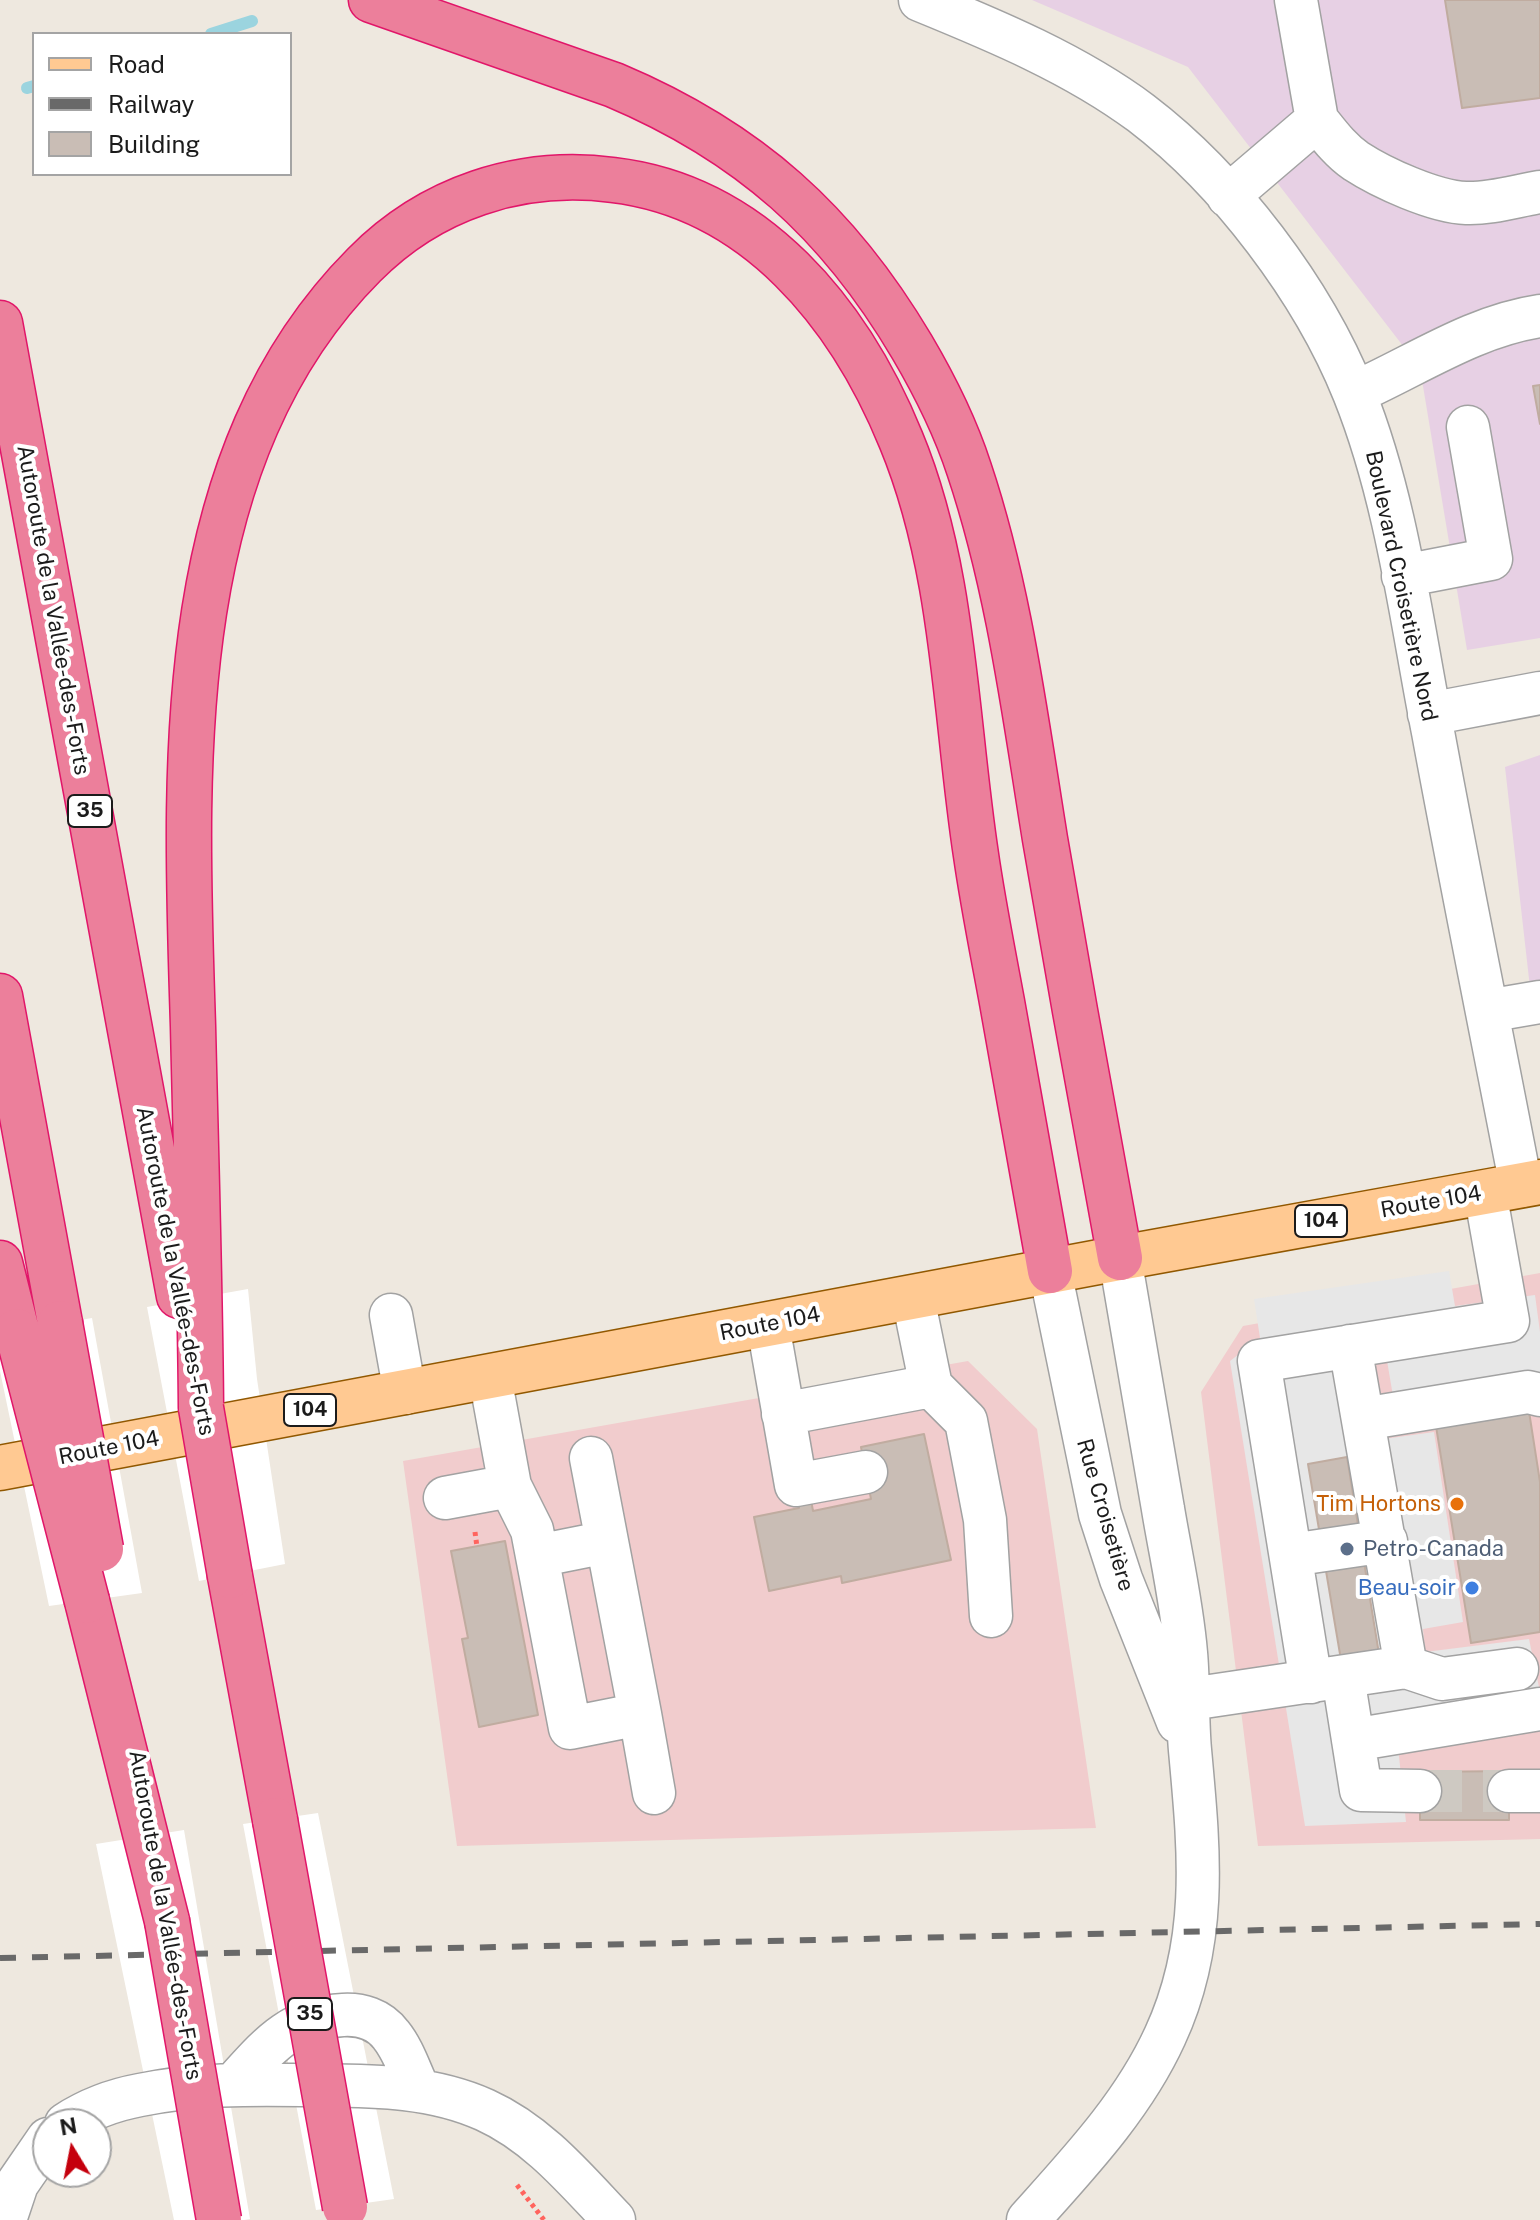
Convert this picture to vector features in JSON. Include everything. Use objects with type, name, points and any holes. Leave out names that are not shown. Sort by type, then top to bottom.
[{"type":"highway","points":[[371,0],[614,85],[650,100],[699,129],[761,169],[822,223],[875,286],[903,331],[957,434],[992,548],[1027,726],[1120,1258]]},
{"type":"highway","points":[[190,1298],[189,874],[193,695],[211,574],[240,466],[267,402],[299,344],[337,293],[382,248],[404,230],[451,203],[504,184],[558,176],[644,185],[696,202],[748,230],[794,270],[833,317],[872,378],[900,438],[921,495],[937,562],[976,858],[1050,1271]]},
{"type":"highway","name":"Autoroute de la Vallée-des-Forts","points":[[0,323],[190,1298],[201,1408],[346,2214]]},
{"type":"highway","name":"Autoroute de la Vallée-des-Forts","points":[[0,996],[60,1323],[98,1599],[167,1921],[219,2220]]},
{"type":"highway","points":[[0,1263],[17,1331],[98,1599]]},
{"type":"main road","name":"Route 104","points":[[0,1468],[1516,1187]]},
{"type":"street","name":"Boulevard Croisetière Nord","points":[[920,0],[1008,37],[1112,93],[1173,141],[1228,196],[1276,255],[1298,289],[1354,393],[1373,451],[1403,576],[1487,1011],[1516,1187],[1508,1321],[1350,1346]]},
{"type":"street","points":[[1296,0],[1317,120],[1355,161],[1397,182],[1464,203],[1540,192]]},
{"type":"street","points":[[1228,196],[1317,120]]},
{"type":"street","points":[[1354,393],[1454,343],[1512,320],[1540,316]]},
{"type":"street","points":[[1403,576],[1491,559],[1468,427]]},
{"type":"street","points":[[1429,714],[1540,693]]},
{"type":"street","points":[[1487,1011],[1540,1002]]},
{"type":"street","name":"Rue Croisetière","points":[[1120,1258],[1186,1653],[1179,1701]]},
{"type":"street","name":"Rue Croisetière","points":[[1028,2220],[1094,2145],[1131,2095],[1165,2035],[1177,2005],[1194,1932],[1198,1896],[1198,1823],[1190,1750],[1179,1701],[1121,1579],[1100,1514],[1050,1271]]},
{"type":"street","points":[[913,1298],[931,1386],[966,1421],[985,1520],[991,1616]]},
{"type":"street","points":[[391,1315],[405,1393]]},
{"type":"street","points":[[768,1325],[796,1485],[866,1472]]},
{"type":"street","points":[[1406,1667],[1350,1346],[1259,1361],[1291,1555],[1327,1679],[1357,1765],[1420,1791]]},
{"type":"street","points":[[490,1377],[510,1486],[532,1530],[570,1728],[640,1714]]},
{"type":"street","points":[[783,1414],[931,1386]]},
{"type":"street","points":[[1363,1419],[1528,1392],[1540,1395]]},
{"type":"street","points":[[591,1458],[654,1793]]},
{"type":"street","points":[[445,1498],[510,1486]]},
{"type":"street","points":[[1291,1555],[1386,1541]]},
{"type":"street","points":[[537,1556],[607,1542]]},
{"type":"street","points":[[1179,1701],[1406,1667],[1442,1679],[1517,1669]]},
{"type":"street","points":[[1357,1765],[1540,1709]]},
{"type":"street","points":[[1357,1765],[1540,1736]]},
{"type":"street","points":[[233,2085],[261,2054],[291,2028],[314,2018],[358,2014],[374,2020],[390,2032],[419,2090]]},
{"type":"street","points":[[97,2108],[140,2094],[233,2085],[350,2085],[419,2090],[464,2101],[515,2126],[551,2155],[614,2220]]},
{"type":"street","points":[[5,2220],[17,2184],[32,2160]]},
{"type":"shaded area","points":[[1032,0],[1540,0],[1540,638],[1467,650],[1420,368],[1188,67]]},
{"type":"shaded area","points":[[1540,755],[1540,1021],[1533,1014],[1505,767]]},
{"type":"shaded area","points":[[1449,1271],[1455,1306],[1535,1295],[1540,1332],[1540,1376],[1393,1396],[1385,1349],[1371,1352],[1384,1439],[1434,1432],[1463,1622],[1423,1629],[1425,1652],[1529,1639],[1540,1692],[1395,1719],[1406,1822],[1305,1826],[1230,1361],[1260,1338],[1254,1299]]},
{"type":"shaded area","points":[[1540,1273],[1540,1839],[1258,1846],[1201,1392],[1243,1326]]},
{"type":"shaded area","points":[[968,1361],[1037,1429],[1096,1828],[457,1846],[403,1461]]},
{"type":"pier","points":[[248,1289],[257,1379],[285,1564],[199,1581],[147,1307]]},
{"type":"pier","points":[[92,1318],[142,1593],[49,1606],[0,1371],[0,1334]]},
{"type":"pier","points":[[318,1813],[394,2199],[316,2210],[243,1824]]},
{"type":"pier","points":[[184,1830],[250,2219],[244,2220],[174,2220],[96,1844]]},
{"type":"building","points":[[1445,0],[1540,0],[1540,98],[1462,108]]},
{"type":"building","points":[[1540,385],[1540,424],[1533,386]]},
{"type":"building","points":[[1528,1405],[1540,1482],[1540,1632],[1471,1643],[1435,1420]]},
{"type":"building","points":[[924,1434],[951,1560],[842,1583],[841,1576],[769,1591],[754,1517],[799,1508],[798,1503],[811,1500],[813,1511],[871,1499],[861,1447]]},
{"type":"building","points":[[1347,1457],[1379,1654],[1341,1660],[1308,1464]]},
{"type":"building","points":[[505,1541],[538,1715],[479,1727],[462,1639],[468,1638],[451,1551]]},
{"type":"building","points":[[1509,1771],[1509,1820],[1420,1820],[1420,1772]]},
{"type":"waterway","points":[[217,32],[252,21]]},
{"type":"waterway","points":[[27,88],[32,87]]},
{"type":"tunnel","points":[[1420,1791],[1509,1791]]},
{"type":"railway","points":[[0,1958],[1540,1924]]},
{"type":"place","name":"Tim Hortons","points":[[1457,1504]]},
{"type":"place","name":"Petro-Canada","points":[[1347,1549]]},
{"type":"place","name":"Beau-soir","points":[[1472,1588]]}]
